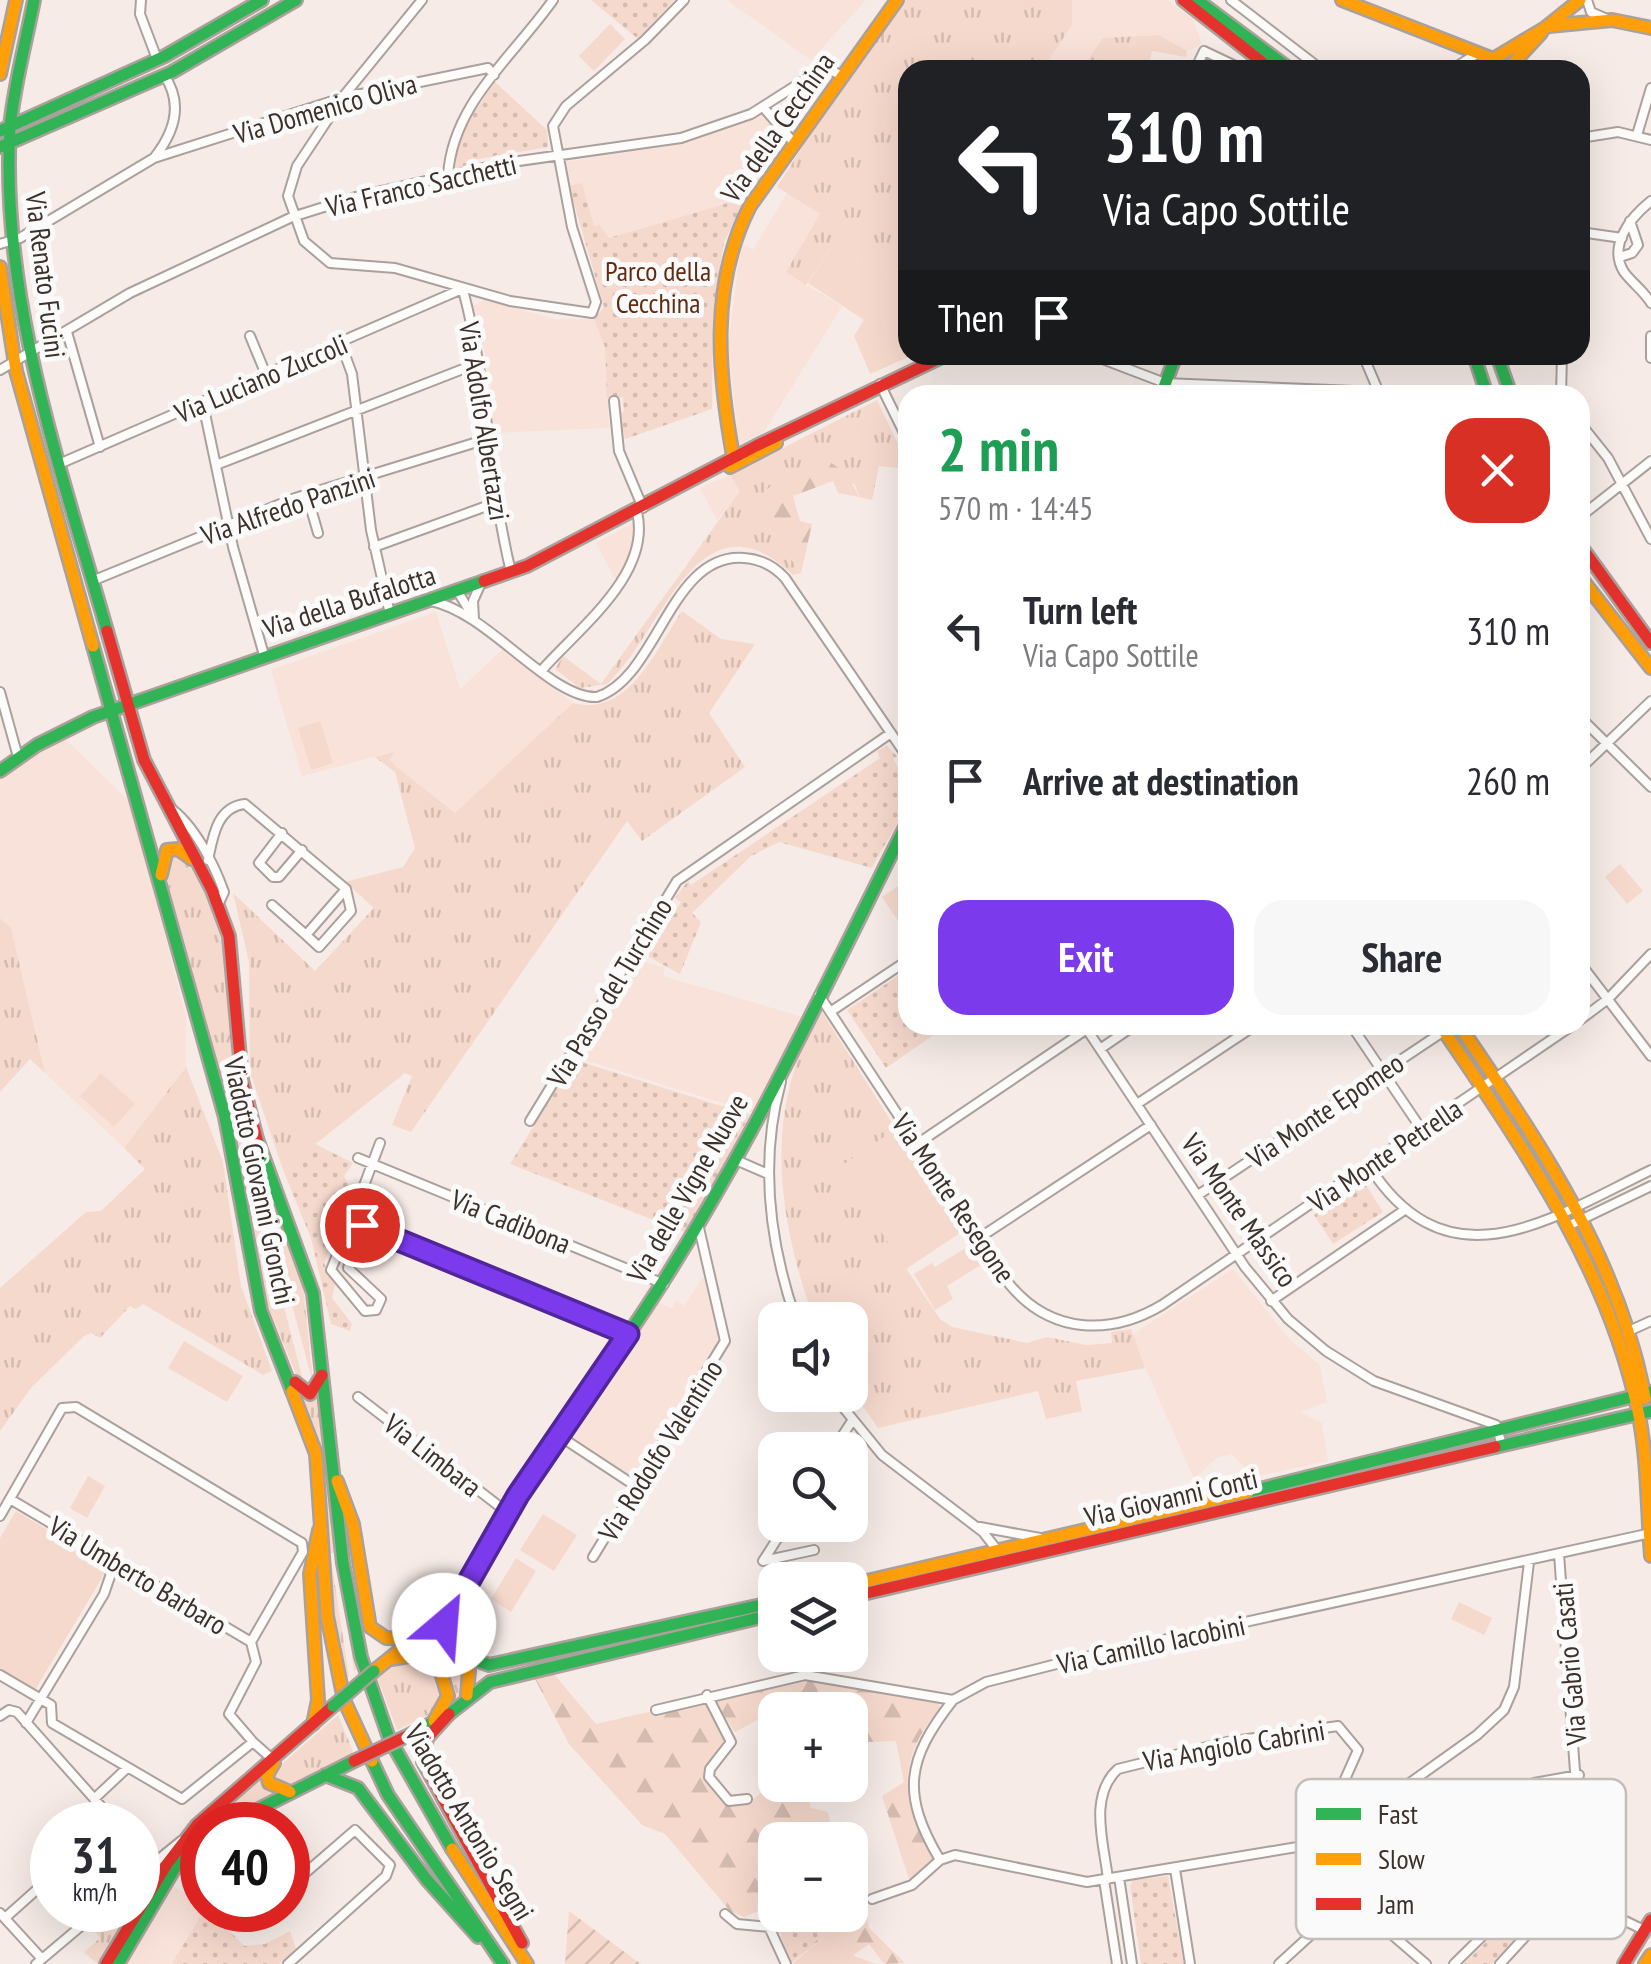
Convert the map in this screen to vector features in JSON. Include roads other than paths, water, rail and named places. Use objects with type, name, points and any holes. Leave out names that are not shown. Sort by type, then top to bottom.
[{"type":"main road","points":[[0,74],[16,0]]},
{"type":"main road","name":"Via Renato Fucini","points":[[34,0],[5,129],[6,243],[29,355],[127,705]]},
{"type":"main road","points":[[5,129],[157,60],[262,0]]},
{"type":"main road","points":[[4,146],[164,75],[296,0]]},
{"type":"main road","name":"Via della Cecchina","points":[[734,462],[721,356],[730,258],[745,214],[897,0]]},
{"type":"main road","points":[[1183,0],[1259,60]]},
{"type":"main road","points":[[1197,0],[1278,60]]},
{"type":"main road","points":[[1211,0],[1291,60]]},
{"type":"main road","points":[[1491,60],[1584,0]]},
{"type":"main road","points":[[1346,1],[1494,58]]},
{"type":"main road","points":[[1519,60],[1544,28],[1612,20],[1651,28]]},
{"type":"main road","name":"Via Renato Fucini","points":[[0,267],[14,362],[112,711]]},
{"type":"main road","name":"Via della Bufalotta","points":[[0,771],[18,756],[92,717],[512,572],[923,365]]},
{"type":"main road","points":[[68,555],[84,551]]},
{"type":"main road","points":[[1590,559],[1651,643]]},
{"type":"main road","points":[[1590,590],[1651,668]]},
{"type":"main road","name":"Viadotto Giovanni Gronchi","points":[[127,705],[160,800],[219,903],[234,958],[246,1103],[304,1252],[321,1345],[329,1460],[355,1626],[374,1704]]},
{"type":"main road","name":"Viadotto Giovanni Gronchi","points":[[112,711],[226,1125],[254,1282],[311,1437],[323,1514],[329,1633],[352,1721]]},
{"type":"main road","points":[[92,717],[120,739]]},
{"type":"main road","name":"Via delle Vigne Nuove","points":[[225,1802],[379,1666],[420,1639],[446,1613],[558,1434],[664,1284],[699,1225],[898,841]]},
{"type":"main road","points":[[167,909],[161,867],[167,850],[184,853],[206,877]]},
{"type":"main road","points":[[1454,1035],[1565,1221],[1644,1395]]},
{"type":"main road","points":[[1457,1035],[1496,1080],[1586,1217],[1630,1331],[1644,1395],[1651,1460]]},
{"type":"main road","points":[[276,1350],[300,1390],[308,1394],[321,1379],[321,1345]]},
{"type":"main road","points":[[1501,1439],[1644,1395]]},
{"type":"main road","points":[[1526,1433],[1645,1412]]},
{"type":"main road","points":[[1645,1412],[1642,1437],[1651,1556]]},
{"type":"main road","points":[[1612,1420],[1642,1437]]},
{"type":"main road","name":"Via Giovanni Conti","points":[[868,1581],[1501,1439]]},
{"type":"main road","name":"Via Giovanni Conti","points":[[868,1593],[1006,1563],[1501,1439]]},
{"type":"main road","points":[[329,1460],[352,1518],[370,1627],[385,1638],[420,1639],[478,1664],[496,1664],[758,1606]]},
{"type":"main road","points":[[313,1724],[318,1700],[310,1574],[323,1514]]},
{"type":"main road","points":[[446,1613],[444,1635],[470,1674],[462,1703]]},
{"type":"main road","points":[[529,1964],[501,1900],[423,1762],[427,1738],[478,1688],[496,1680],[758,1618]]},
{"type":"main road","points":[[379,1666],[416,1656],[440,1669],[448,1696],[431,1724]]},
{"type":"main road","name":"Viadotto Antonio Segni","points":[[374,1704],[414,1786],[529,1964]]},
{"type":"main road","points":[[274,1802],[449,1714]]},
{"type":"main road","name":"Viadotto Antonio Segni","points":[[352,1721],[393,1804],[502,1964]]},
{"type":"main road","points":[[294,1792],[273,1788],[267,1774],[297,1738]]},
{"type":"main road","points":[[325,1776],[358,1788],[427,1880],[502,1964]]},
{"type":"main road","name":"Via delle Vigne Nuove","points":[[106,1964],[180,1848]]},
{"type":"main road","points":[[118,1964],[180,1862]]},
{"type":"main road","points":[[1624,1964],[1648,1926]]},
{"type":"main road","points":[[1645,1964],[1651,1955]]},
{"type":"street","points":[[140,0],[140,14],[157,60]]},
{"type":"street","points":[[292,217],[288,196],[291,178],[342,98],[422,0]]},
{"type":"street","points":[[448,175],[457,126],[553,0]]},
{"type":"street","points":[[462,290],[592,313],[596,302],[555,156],[552,130],[561,112],[646,40],[684,0]]},
{"type":"street","points":[[1231,0],[1309,60]]},
{"type":"street","points":[[1584,0],[1591,12],[1612,20]]},
{"type":"street","points":[[1466,60],[1478,52]]},
{"type":"street","points":[[1198,60],[1200,54],[1213,54],[1225,60]]},
{"type":"street","name":"Via Franco Sacchetti","points":[[0,370],[155,280],[292,217],[448,175],[674,140],[764,107],[825,67],[842,76]]},
{"type":"street","name":"Via Domenico Oliva","points":[[6,243],[154,158],[342,98],[488,68],[494,75]]},
{"type":"street","points":[[154,158],[170,136],[176,116],[164,75]]},
{"type":"street","points":[[98,85],[97,96],[106,100]]},
{"type":"street","points":[[1636,135],[1651,88]]},
{"type":"street","points":[[764,107],[795,144]]},
{"type":"street","points":[[1590,136],[1609,132],[1651,140]]},
{"type":"street","points":[[1651,201],[1630,220],[1622,238],[1620,257],[1623,270],[1651,303]]},
{"type":"street","name":"Via Adolfo Albertazzi","points":[[292,217],[308,248],[325,262],[411,271],[462,290],[480,362],[494,503],[512,572]]},
{"type":"street","points":[[1620,257],[1632,254],[1638,245],[1630,220]]},
{"type":"street","points":[[1590,233],[1622,238]]},
{"type":"street","name":"Via Luciano Zuccoli","points":[[59,464],[462,290]]},
{"type":"street","points":[[67,332],[100,447]]},
{"type":"street","points":[[250,336],[268,377]]},
{"type":"street","points":[[1651,336],[1651,358]]},
{"type":"street","points":[[341,344],[358,410],[374,547],[390,614]]},
{"type":"street","points":[[216,465],[480,362]]},
{"type":"street","points":[[1113,365],[1155,385]]},
{"type":"street","points":[[880,384],[898,421]]},
{"type":"street","points":[[1195,385],[1245,385]]},
{"type":"street","points":[[542,670],[632,566],[640,510],[619,451],[614,401]]},
{"type":"street","points":[[203,404],[228,524],[264,655]]},
{"type":"street","points":[[1590,434],[1651,538]]},
{"type":"street","name":"Via Alfredo Panzini","points":[[92,581],[307,495],[487,439]]},
{"type":"street","points":[[1590,509],[1651,461]]},
{"type":"street","points":[[307,495],[318,533]]},
{"type":"street","points":[[374,547],[494,503]]},
{"type":"street","points":[[431,601],[474,619],[584,696],[608,693],[626,678],[697,576],[724,560],[748,558],[769,565],[784,578],[898,744]]},
{"type":"street","points":[[474,619],[473,599],[481,583]]},
{"type":"street","points":[[458,592],[474,619]]},
{"type":"street","points":[[458,592],[459,610]]},
{"type":"street","points":[[93,645],[108,641]]},
{"type":"street","points":[[0,692],[18,756]]},
{"type":"street","points":[[1590,760],[1651,701]]},
{"type":"street","points":[[1590,727],[1651,786]]},
{"type":"street","name":"Via Passo del Turchino","points":[[530,1121],[677,881],[891,734]]},
{"type":"street","name":"Viadotto Giovanni Gronchi","points":[[160,800],[179,814],[195,837],[223,889],[219,903]]},
{"type":"street","points":[[195,837],[205,838],[232,807],[245,804],[346,890],[350,912],[320,946],[272,905]]},
{"type":"street","points":[[208,860],[215,830]]},
{"type":"street","points":[[282,833],[259,862],[273,877],[279,877],[302,850]]},
{"type":"street","points":[[306,935],[346,890]]},
{"type":"street","points":[[1590,1012],[1651,954]]},
{"type":"street","points":[[830,1012],[898,967]]},
{"type":"street","points":[[1590,976],[1651,1056]]},
{"type":"street","name":"Via Monte Resegone","points":[[819,995],[1024,1300],[1055,1320],[1085,1327],[1138,1318],[1237,1254]]},
{"type":"street","points":[[917,1144],[1074,1035]]},
{"type":"street","name":"Via Monte Massico","points":[[1091,1035],[1237,1254],[1271,1301],[1304,1334],[1360,1373],[1405,1394],[1488,1421],[1501,1439]]},
{"type":"street","points":[[1100,1049],[1120,1035]]},
{"type":"street","points":[[1137,1104],[1241,1035]]},
{"type":"street","points":[[1358,1035],[1422,1130]]},
{"type":"street","name":"Via Monte Epomeo","points":[[1198,1195],[1436,1035]]},
{"type":"street","name":"Via Monte Petrella","points":[[1237,1254],[1559,1035]]},
{"type":"street","points":[[786,1063],[771,1119],[768,1174],[774,1229],[792,1302]]},
{"type":"street","points":[[979,1238],[1150,1125]]},
{"type":"street","points":[[362,1225],[348,1265],[381,1299],[373,1312],[362,1309],[331,1270],[380,1143]]},
{"type":"street","name":"Via Cadibona","points":[[358,1158],[664,1284]]},
{"type":"street","points":[[736,1160],[768,1174]]},
{"type":"street","points":[[1369,1166],[1406,1209],[1442,1227],[1485,1235],[1526,1231],[1586,1217],[1651,1186]]},
{"type":"street","points":[[1565,1221],[1580,1204],[1651,1170]]},
{"type":"street","points":[[1271,1301],[1406,1209]]},
{"type":"street","points":[[350,1220],[628,1334]]},
{"type":"street","name":"Via Rodolfo Valentino","points":[[593,1558],[725,1341],[725,1324],[699,1225]]},
{"type":"street","points":[[1630,1331],[1651,1320]]},
{"type":"street","name":"Via Limbara","points":[[358,1397],[508,1513]]},
{"type":"street","points":[[0,1516],[68,1405],[303,1545],[251,1642]]},
{"type":"street","points":[[846,1412],[895,1466],[976,1526],[1006,1563]]},
{"type":"street","points":[[844,1432],[852,1420]]},
{"type":"street","points":[[558,1434],[637,1487]]},
{"type":"street","name":"Via Umberto Barbaro","points":[[10,1500],[251,1642],[256,1659],[229,1714],[253,1742]]},
{"type":"street","points":[[976,1526],[1043,1539]]},
{"type":"street","name":"Via Camillo Iacobini","points":[[952,1700],[991,1680],[1076,1659],[1650,1534]]},
{"type":"street","points":[[775,1542],[763,1561],[814,1550]]},
{"type":"street","name":"Via Gabrio Casati","points":[[1559,1554],[1579,1779]]},
{"type":"street","points":[[26,1723],[107,1589],[115,1562]]},
{"type":"street","points":[[1416,1779],[1482,1731],[1508,1704],[1516,1681],[1529,1562]]},
{"type":"street","points":[[0,1675],[52,1707],[50,1721],[178,1798],[190,1797],[253,1742],[272,1758]]},
{"type":"street","points":[[656,1710],[707,1695],[806,1675],[952,1700],[925,1739],[913,1782],[917,1817],[940,1860]]},
{"type":"street","points":[[707,1695],[731,1742],[710,1769],[710,1778],[729,1801],[747,1799]]},
{"type":"street","points":[[0,1716],[12,1710],[96,1802]]},
{"type":"street","name":"Via Angiolo Cabrini","points":[[1106,1880],[1100,1808],[1111,1775],[1126,1765],[1227,1742],[1329,1725],[1345,1730],[1358,1754],[1345,1779]]},
{"type":"street","points":[[94,1799],[127,1768]]},
{"type":"street","name":"Via Gabrio Casati","points":[[1554,1779],[1579,1774]]},
{"type":"street","points":[[288,1964],[386,1876],[390,1865],[355,1830],[310,1869]]},
{"type":"street","points":[[160,1858],[180,1842]]},
{"type":"street","points":[[872,1899],[916,1883],[940,1860],[965,1856],[1074,1881],[1120,1878],[1296,1849]]},
{"type":"street","points":[[1175,1868],[1190,1964]]},
{"type":"street","points":[[1120,1878],[1132,1964]]},
{"type":"street","points":[[1106,1880],[1116,1964]]},
{"type":"street","points":[[1106,1895],[1122,1893]]},
{"type":"street","points":[[30,1894],[2,1916],[39,1962],[74,1932]]},
{"type":"street","points":[[725,1914],[738,1924],[770,1927],[786,1964]]},
{"type":"street","points":[[1279,1964],[1306,1939]]},
{"type":"street","points":[[1396,1939],[1426,1964]]},
{"type":"street","points":[[1454,1964],[1480,1939]]},
{"type":"street","name":"Via Gabrio Casati","points":[[1500,1964],[1526,1939]]},
{"type":"park label","name":"Parco della Cecchina","points":[[658,286]]}]
